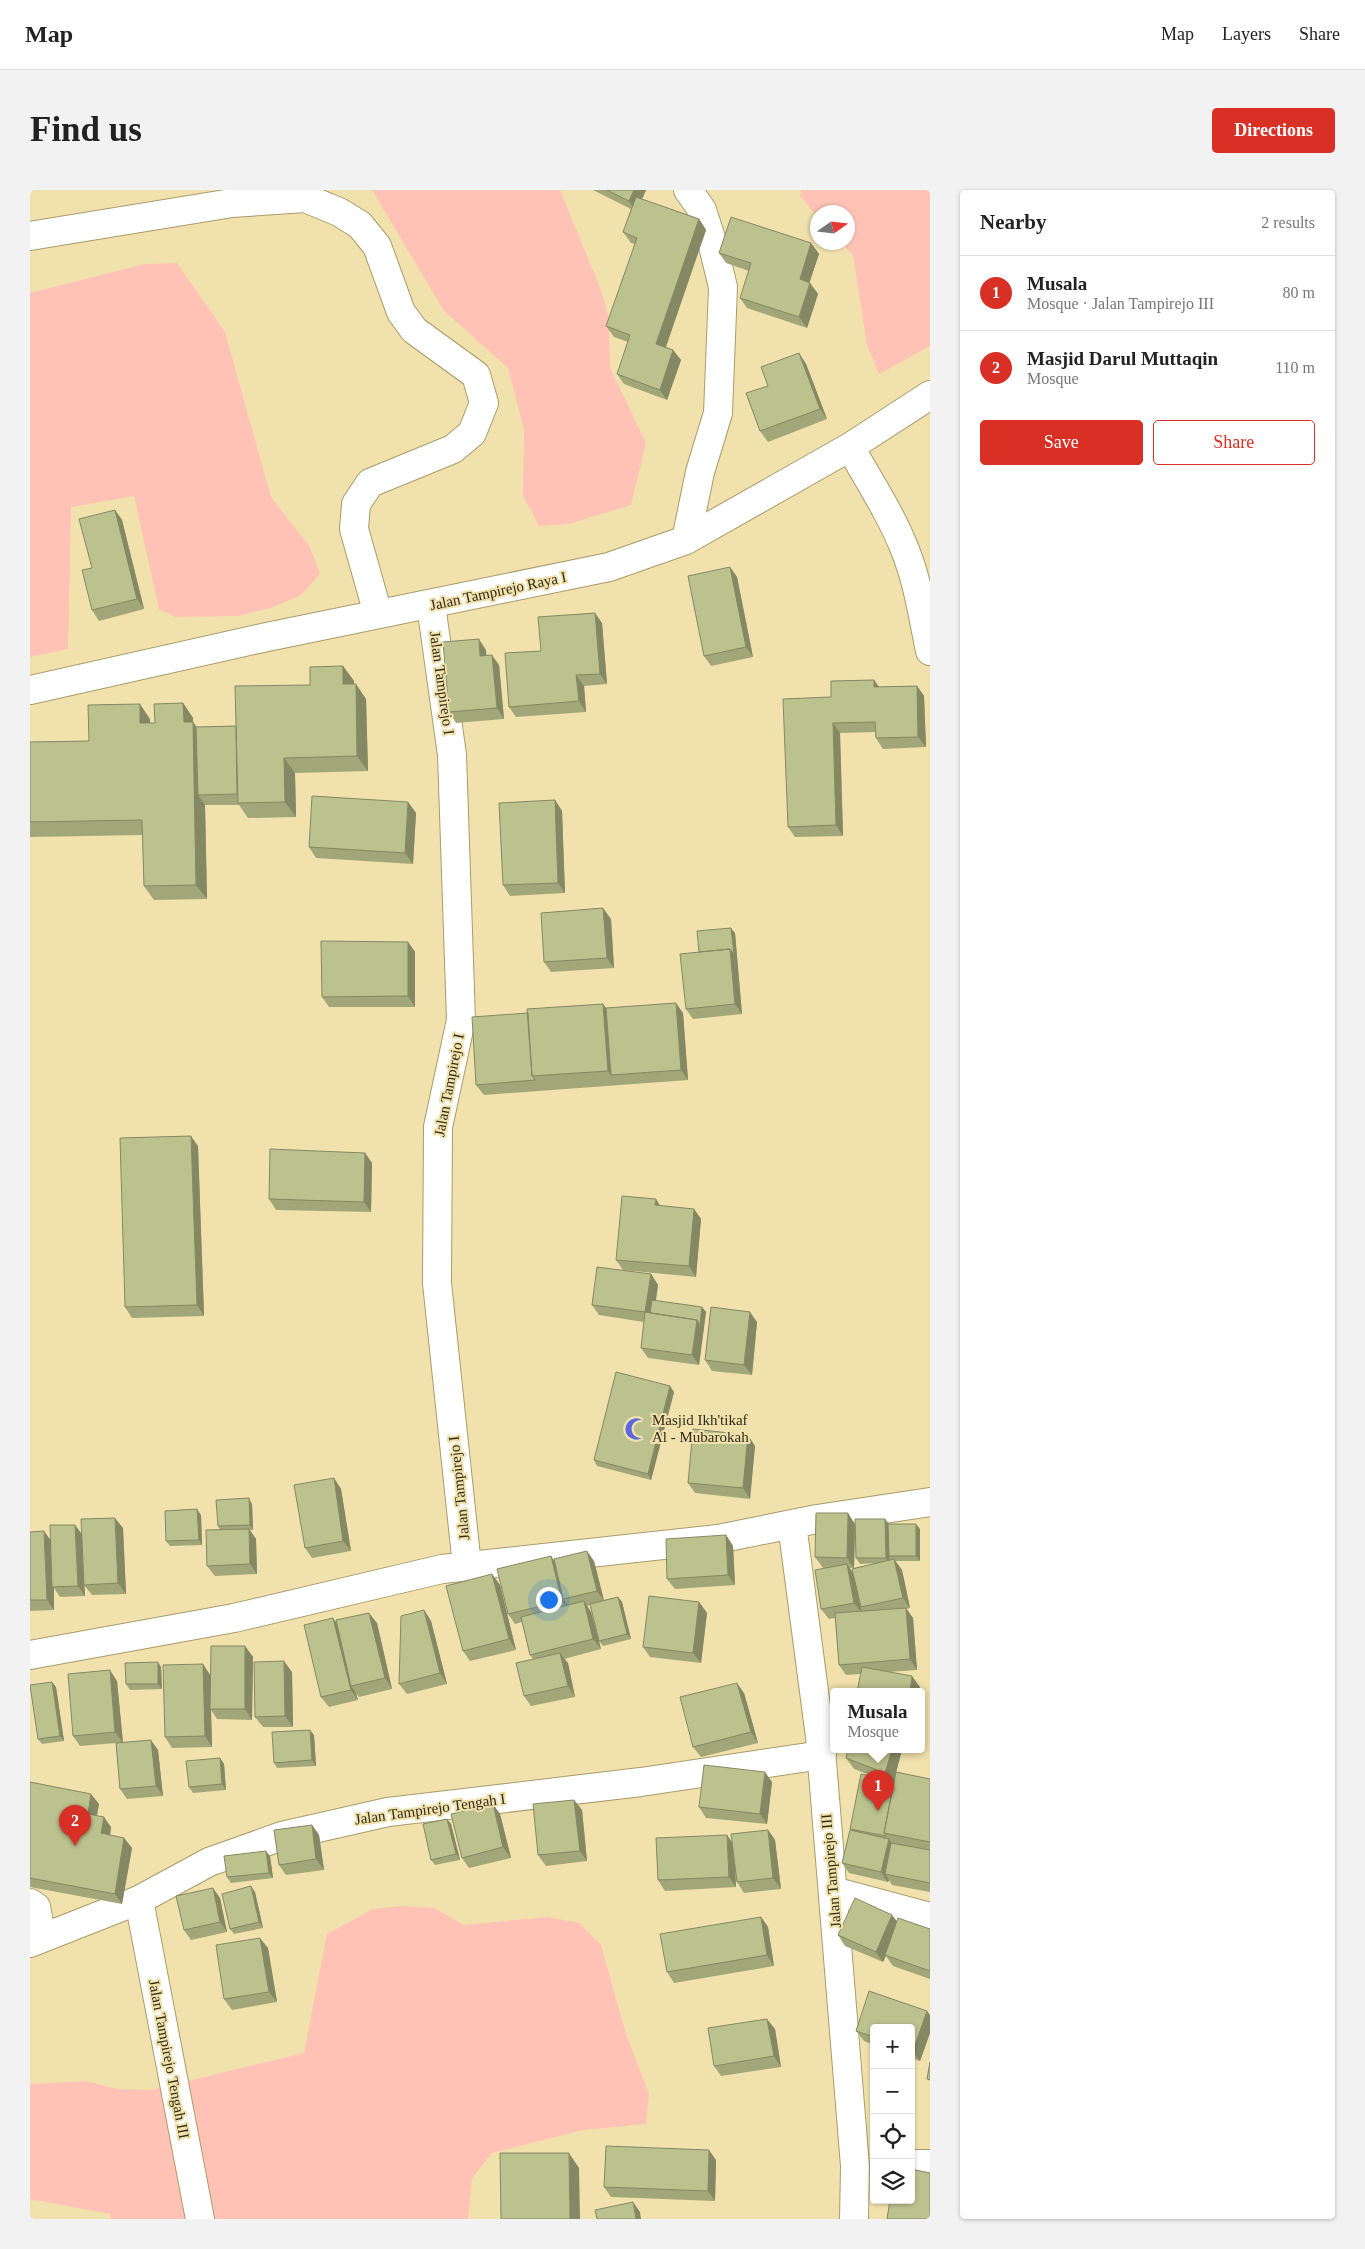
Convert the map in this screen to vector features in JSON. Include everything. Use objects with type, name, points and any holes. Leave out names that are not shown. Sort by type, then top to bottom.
[{"type":"street","points":[[686,540],[700,472],[718,413],[723,287],[702,210],[688,190]]},
{"type":"street","points":[[30,236],[232,203],[300,194],[339,212],[360,225],[377,246],[401,312],[414,330],[476,375],[484,403],[472,433],[453,449],[370,483],[356,504],[354,529],[378,614]]},
{"type":"street","name":"Jalan Tampirejo Raya I","points":[[30,690],[378,614],[431,605],[609,567],[686,540],[850,447],[930,395]]},
{"type":"street","points":[[850,447],[895,526],[906,552],[920,600],[930,651]]},
{"type":"street","name":"Jalan Tampirejo I","points":[[431,605],[452,755],[461,1020],[438,1127],[437,1283],[467,1566]]},
{"type":"street","points":[[30,1655],[234,1618],[442,1569],[718,1539],[792,1524],[930,1502]]},
{"type":"street","name":"Jalan Tampirejo III","points":[[792,1524],[822,1755],[832,1892],[865,2165],[854,2219]]},
{"type":"street","name":"Jalan Tampirejo Tengah I","points":[[36,1941],[139,1900],[209,1862],[282,1836],[388,1812],[641,1782],[822,1755]]},
{"type":"street","points":[[832,1892],[930,1918]]},
{"type":"street","name":"Jalan Tampirejo Tengah III","points":[[139,1900],[200,2219]]},
{"type":"street","points":[[30,1903],[36,1907],[36,1941]]},
{"type":"street","points":[[915,2164],[930,2164]]},
{"type":"shaded area","points":[[372,190],[560,190],[601,290],[609,320],[610,368],[646,443],[631,505],[569,524],[539,526],[523,496],[524,430],[508,368],[444,311]]},
{"type":"shaded area","points":[[801,190],[930,190],[930,346],[879,374],[867,345],[853,255],[848,250],[855,250],[855,205],[810,205],[810,208],[800,196]]},
{"type":"shaded area","points":[[177,263],[225,332],[271,497],[310,547],[320,574],[300,596],[270,608],[238,616],[175,617],[159,609],[134,496],[71,507],[68,649],[30,657],[30,293],[145,264]]},
{"type":"shaded area","points":[[402,1906],[434,1908],[464,1925],[548,1917],[579,1923],[601,1945],[626,2034],[649,2094],[646,2124],[583,2130],[492,2153],[472,2178],[468,2219],[111,2219],[110,2214],[30,2199],[30,2084],[86,2081],[117,2089],[151,2090],[304,2053],[327,1934],[373,1909]]},
{"type":"building","points":[[607,190],[634,190],[629,201]]},
{"type":"building","points":[[636,197],[699,219],[656,344],[673,350],[660,390],[617,374],[630,335],[606,326],[637,238],[623,232]]},
{"type":"building","points":[[731,217],[810,243],[800,279],[810,283],[799,317],[740,298],[751,263],[719,253]]},
{"type":"building","points":[[799,353],[820,409],[760,431],[746,393],[768,386],[761,367]]},
{"type":"building","points":[[115,510],[137,599],[92,610],[82,570],[92,568],[79,519]]},
{"type":"building","points":[[730,567],[746,647],[704,656],[688,576]]},
{"type":"building","points":[[595,613],[600,674],[576,675],[579,701],[509,707],[505,653],[541,651],[538,617]]},
{"type":"building","points":[[479,639],[480,656],[492,655],[497,708],[449,712],[443,642]]},
{"type":"building","points":[[343,666],[343,684],[356,684],[357,756],[284,758],[285,802],[238,803],[235,686],[310,685],[310,667]]},
{"type":"building","points":[[874,680],[874,687],[917,686],[918,737],[876,738],[875,722],[833,723],[836,825],[788,827],[783,699],[831,697],[831,681]]},
{"type":"building","points":[[183,703],[184,722],[193,722],[196,885],[144,886],[142,820],[30,822],[30,742],[89,741],[88,705],[140,704],[140,723],[155,723],[154,704]]},
{"type":"building","points":[[236,726],[237,794],[198,795],[196,727]]},
{"type":"building","points":[[312,796],[408,802],[405,853],[309,847]]},
{"type":"building","points":[[555,800],[558,883],[503,885],[499,803]]},
{"type":"building","points":[[603,908],[607,958],[544,962],[541,913]]},
{"type":"building","points":[[731,928],[734,954],[730,949],[699,952],[697,931]]},
{"type":"building","points":[[321,941],[408,942],[408,996],[322,997]]},
{"type":"building","points":[[730,949],[735,1004],[686,1009],[680,954]]},
{"type":"building","points":[[676,1003],[681,1070],[611,1075],[606,1008]]},
{"type":"building","points":[[603,1004],[608,1071],[532,1076],[527,1009]]},
{"type":"building","points":[[528,1013],[532,1076],[535,1080],[476,1085],[472,1017]]},
{"type":"building","points":[[191,1136],[197,1305],[125,1307],[120,1138]]},
{"type":"building","points":[[270,1149],[365,1153],[364,1202],[269,1199]]},
{"type":"building","points":[[622,1196],[656,1199],[655,1205],[694,1209],[689,1266],[616,1260]]},
{"type":"building","points":[[597,1267],[651,1274],[645,1312],[592,1305]]},
{"type":"building","points":[[652,1300],[702,1307],[700,1325],[697,1320],[650,1313]]},
{"type":"building","points":[[711,1307],[750,1312],[744,1365],[705,1360]]},
{"type":"building","points":[[645,1312],[697,1320],[692,1355],[641,1348]]},
{"type":"building","name":"Masjid Ikh'tikaf Al - Mubarokah","points":[[616,1372],[670,1386],[648,1474],[594,1460]]},
{"type":"building","points":[[693,1429],[748,1435],[743,1488],[688,1483]]},
{"type":"building","points":[[334,1478],[343,1541],[305,1548],[294,1485]]},
{"type":"building","points":[[249,1498],[250,1525],[218,1526],[216,1500]]},
{"type":"building","points":[[197,1509],[199,1540],[166,1541],[165,1511]]},
{"type":"building","points":[[816,1513],[848,1513],[847,1558],[815,1557]]},
{"type":"building","points":[[115,1518],[118,1583],[84,1585],[81,1519]]},
{"type":"building","points":[[855,1519],[885,1519],[886,1558],[856,1558]]},
{"type":"building","points":[[888,1524],[916,1524],[916,1556],[889,1556]]},
{"type":"building","points":[[50,1525],[75,1525],[78,1586],[52,1587]]},
{"type":"building","points":[[249,1529],[250,1564],[207,1566],[206,1530]]},
{"type":"building","points":[[44,1531],[47,1600],[30,1600],[30,1532]]},
{"type":"building","points":[[726,1535],[728,1575],[667,1579],[666,1539]]},
{"type":"building","points":[[587,1551],[597,1591],[563,1599],[554,1559]]},
{"type":"building","points":[[551,1556],[562,1601],[508,1614],[497,1569]]},
{"type":"building","points":[[894,1559],[903,1598],[861,1607],[852,1569]]},
{"type":"building","points":[[847,1564],[854,1603],[821,1609],[815,1570]]},
{"type":"building","points":[[492,1574],[509,1639],[463,1651],[446,1586]]},
{"type":"building","points":[[649,1596],[699,1602],[693,1653],[643,1647]]},
{"type":"building","points":[[618,1597],[627,1634],[599,1641],[590,1604]]},
{"type":"building","points":[[584,1601],[593,1639],[530,1655],[521,1617]]},
{"type":"building","points":[[906,1608],[910,1659],[839,1665],[835,1613]]},
{"type":"building","points":[[424,1610],[440,1673],[399,1684],[401,1616]]},
{"type":"building","points":[[369,1613],[385,1678],[351,1686],[336,1620]]},
{"type":"building","points":[[333,1618],[351,1690],[321,1697],[304,1625]]},
{"type":"building","points":[[211,1646],[245,1646],[245,1709],[210,1709]]},
{"type":"building","points":[[560,1653],[568,1686],[524,1696],[516,1663]]},
{"type":"building","points":[[284,1661],[285,1716],[255,1717],[254,1662]]},
{"type":"building","points":[[158,1662],[158,1684],[126,1684],[125,1663]]},
{"type":"building","points":[[203,1664],[205,1736],[165,1737],[163,1665]]},
{"type":"building","points":[[862,1667],[912,1676],[910,1688],[858,1688]]},
{"type":"building","points":[[110,1670],[115,1732],[73,1736],[68,1674]]},
{"type":"building","points":[[52,1682],[60,1736],[38,1739],[30,1685]]},
{"type":"building","points":[[737,1683],[751,1732],[693,1747],[680,1697]]},
{"type":"building","points":[[310,1730],[312,1760],[274,1763],[272,1732]]},
{"type":"building","points":[[151,1740],[156,1786],[120,1789],[116,1743]]},
{"type":"building","points":[[847,1753],[891,1753],[885,1773],[846,1758]]},
{"type":"building","points":[[220,1758],[222,1784],[189,1787],[186,1761]]},
{"type":"building","points":[[704,1765],[765,1772],[760,1814],[699,1807]]},
{"type":"building","points":[[896,1772],[930,1779],[930,1842],[884,1833]]},
{"type":"building","points":[[861,1774],[894,1781],[884,1833],[886,1836],[850,1829]]},
{"type":"building","points":[[30,1782],[91,1794],[88,1814],[104,1817],[101,1833],[124,1838],[115,1894],[30,1878]]},
{"type":"building","points":[[574,1800],[580,1851],[538,1855],[533,1804]]},
{"type":"building","points":[[493,1804],[503,1847],[462,1858],[451,1814]]},
{"type":"building","points":[[447,1819],[456,1854],[431,1860],[423,1824]]},
{"type":"building","points":[[312,1825],[316,1859],[279,1865],[274,1830]]},
{"type":"building","points":[[768,1830],[773,1878],[737,1882],[731,1834]]},
{"type":"building","points":[[850,1830],[889,1839],[881,1872],[842,1863]]},
{"type":"building","points":[[727,1835],[729,1877],[658,1880],[656,1838]]},
{"type":"building","points":[[891,1843],[930,1850],[930,1883],[885,1874]]},
{"type":"building","points":[[266,1851],[269,1873],[227,1877],[224,1856]]},
{"type":"building","points":[[251,1886],[259,1922],[230,1929],[222,1894]]},
{"type":"building","points":[[213,1888],[220,1922],[184,1930],[176,1896]]},
{"type":"building","points":[[855,1898],[892,1915],[876,1952],[838,1935]]},
{"type":"building","points":[[761,1917],[767,1955],[667,1972],[660,1934]]},
{"type":"building","points":[[898,1918],[930,1929],[930,1971],[885,1955]]},
{"type":"building","points":[[260,1938],[269,1992],[224,1999],[216,1945]]},
{"type":"building","points":[[869,1991],[927,2011],[915,2045],[915,2024],[870,2024],[870,2036],[856,2031]]},
{"type":"building","points":[[767,2019],[774,2056],[714,2066],[708,2028]]},
{"type":"building","points":[[930,2062],[930,2080],[927,2079]]},
{"type":"building","points":[[606,2146],[709,2150],[708,2191],[604,2187]]},
{"type":"building","points":[[500,2153],[569,2153],[570,2219],[501,2219]]},
{"type":"building","points":[[915,2170],[930,2173],[930,2219],[887,2219],[889,2204],[915,2204]]},
{"type":"building","points":[[633,2202],[636,2219],[597,2219],[595,2210]]},
{"type":"place","name":"Masjid Ikh'tikaf Al - Mubarokah","points":[[636,1429]]},
{"type":"place","name":"Musala","points":[[878,1811]]},
{"type":"place","name":"Masjid Darul Muttaqin","points":[[75,1846]]}]
